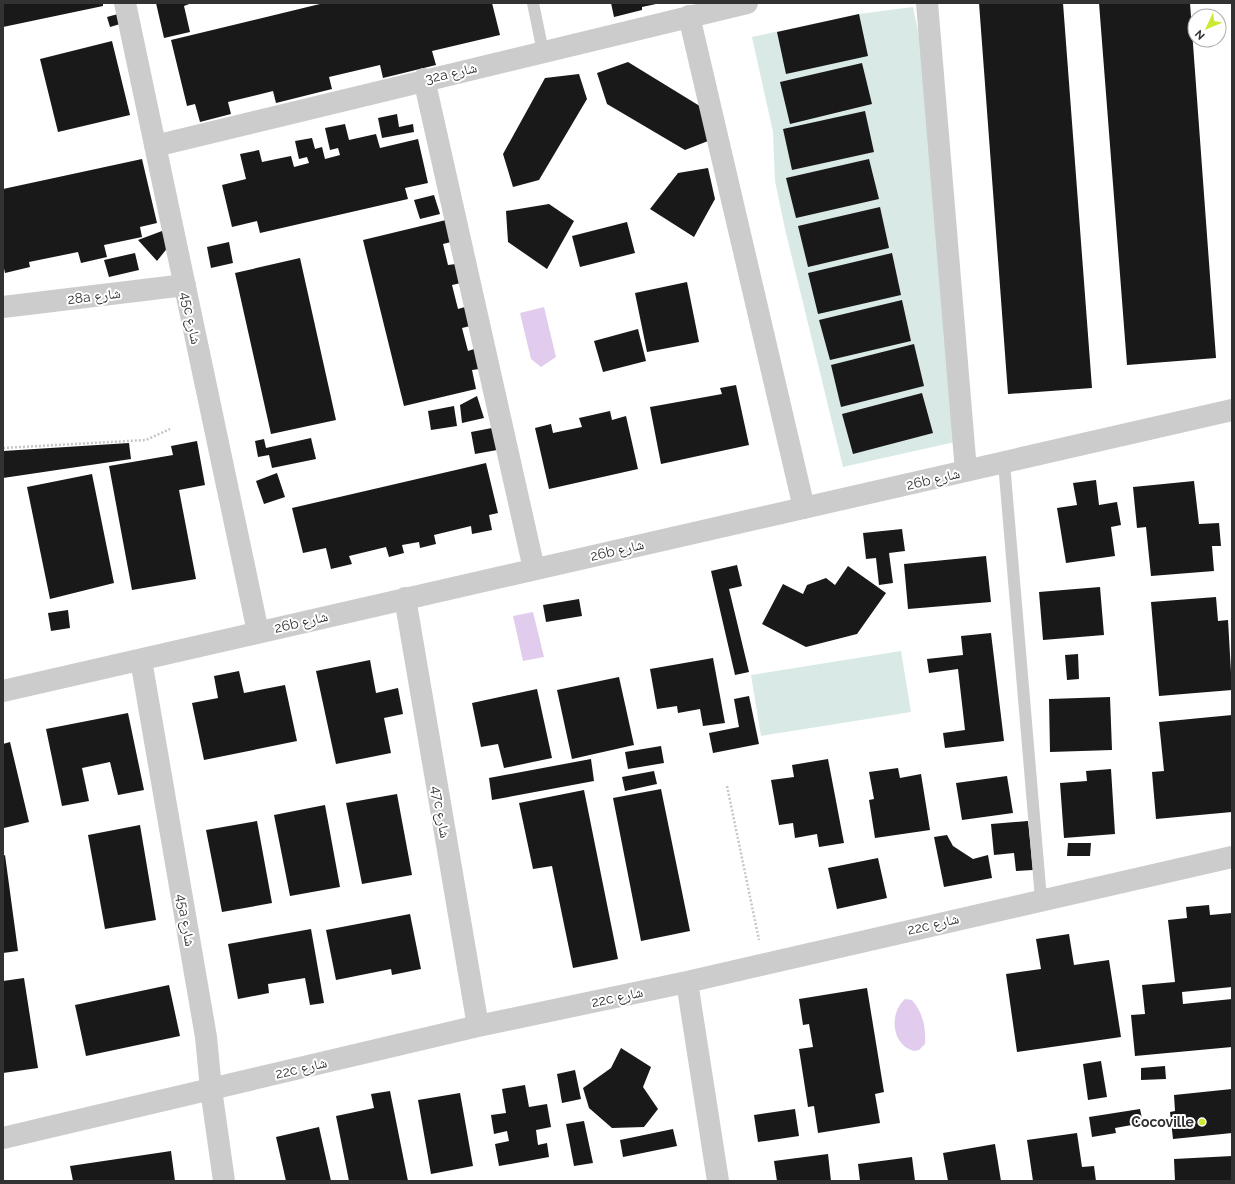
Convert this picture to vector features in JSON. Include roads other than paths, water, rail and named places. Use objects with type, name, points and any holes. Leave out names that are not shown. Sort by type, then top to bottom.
[{"type":"street","name":"45c شارع","points":[[125,3],[258,632]]},
{"type":"street","name":"32a شارع","points":[[155,146],[424,79],[747,3]]},
{"type":"street","points":[[927,3],[966,471]]},
{"type":"street","points":[[689,16],[804,508]]},
{"type":"street","points":[[424,79],[534,569]]},
{"type":"street","name":"28a شارع","points":[[3,307],[184,285]]},
{"type":"street","name":"26b شارع","points":[[3,691],[404,598],[1004,463],[1232,410]]},
{"type":"street","name":"47c شارع","points":[[404,598],[478,1026]]},
{"type":"street","name":"45a شارع","points":[[141,660],[206,1037],[211,1089],[224,1181]]},
{"type":"street","name":"22c شارع","points":[[3,1138],[478,1026],[687,982],[1042,899],[1232,857]]},
{"type":"street","points":[[687,982],[718,1181]]},
{"type":"lane","points":[[533,3],[543,52]]},
{"type":"lane","points":[[1004,463],[1042,899]]},
{"type":"place","name":"Cocoville","points":[[1202,1122]]}]
